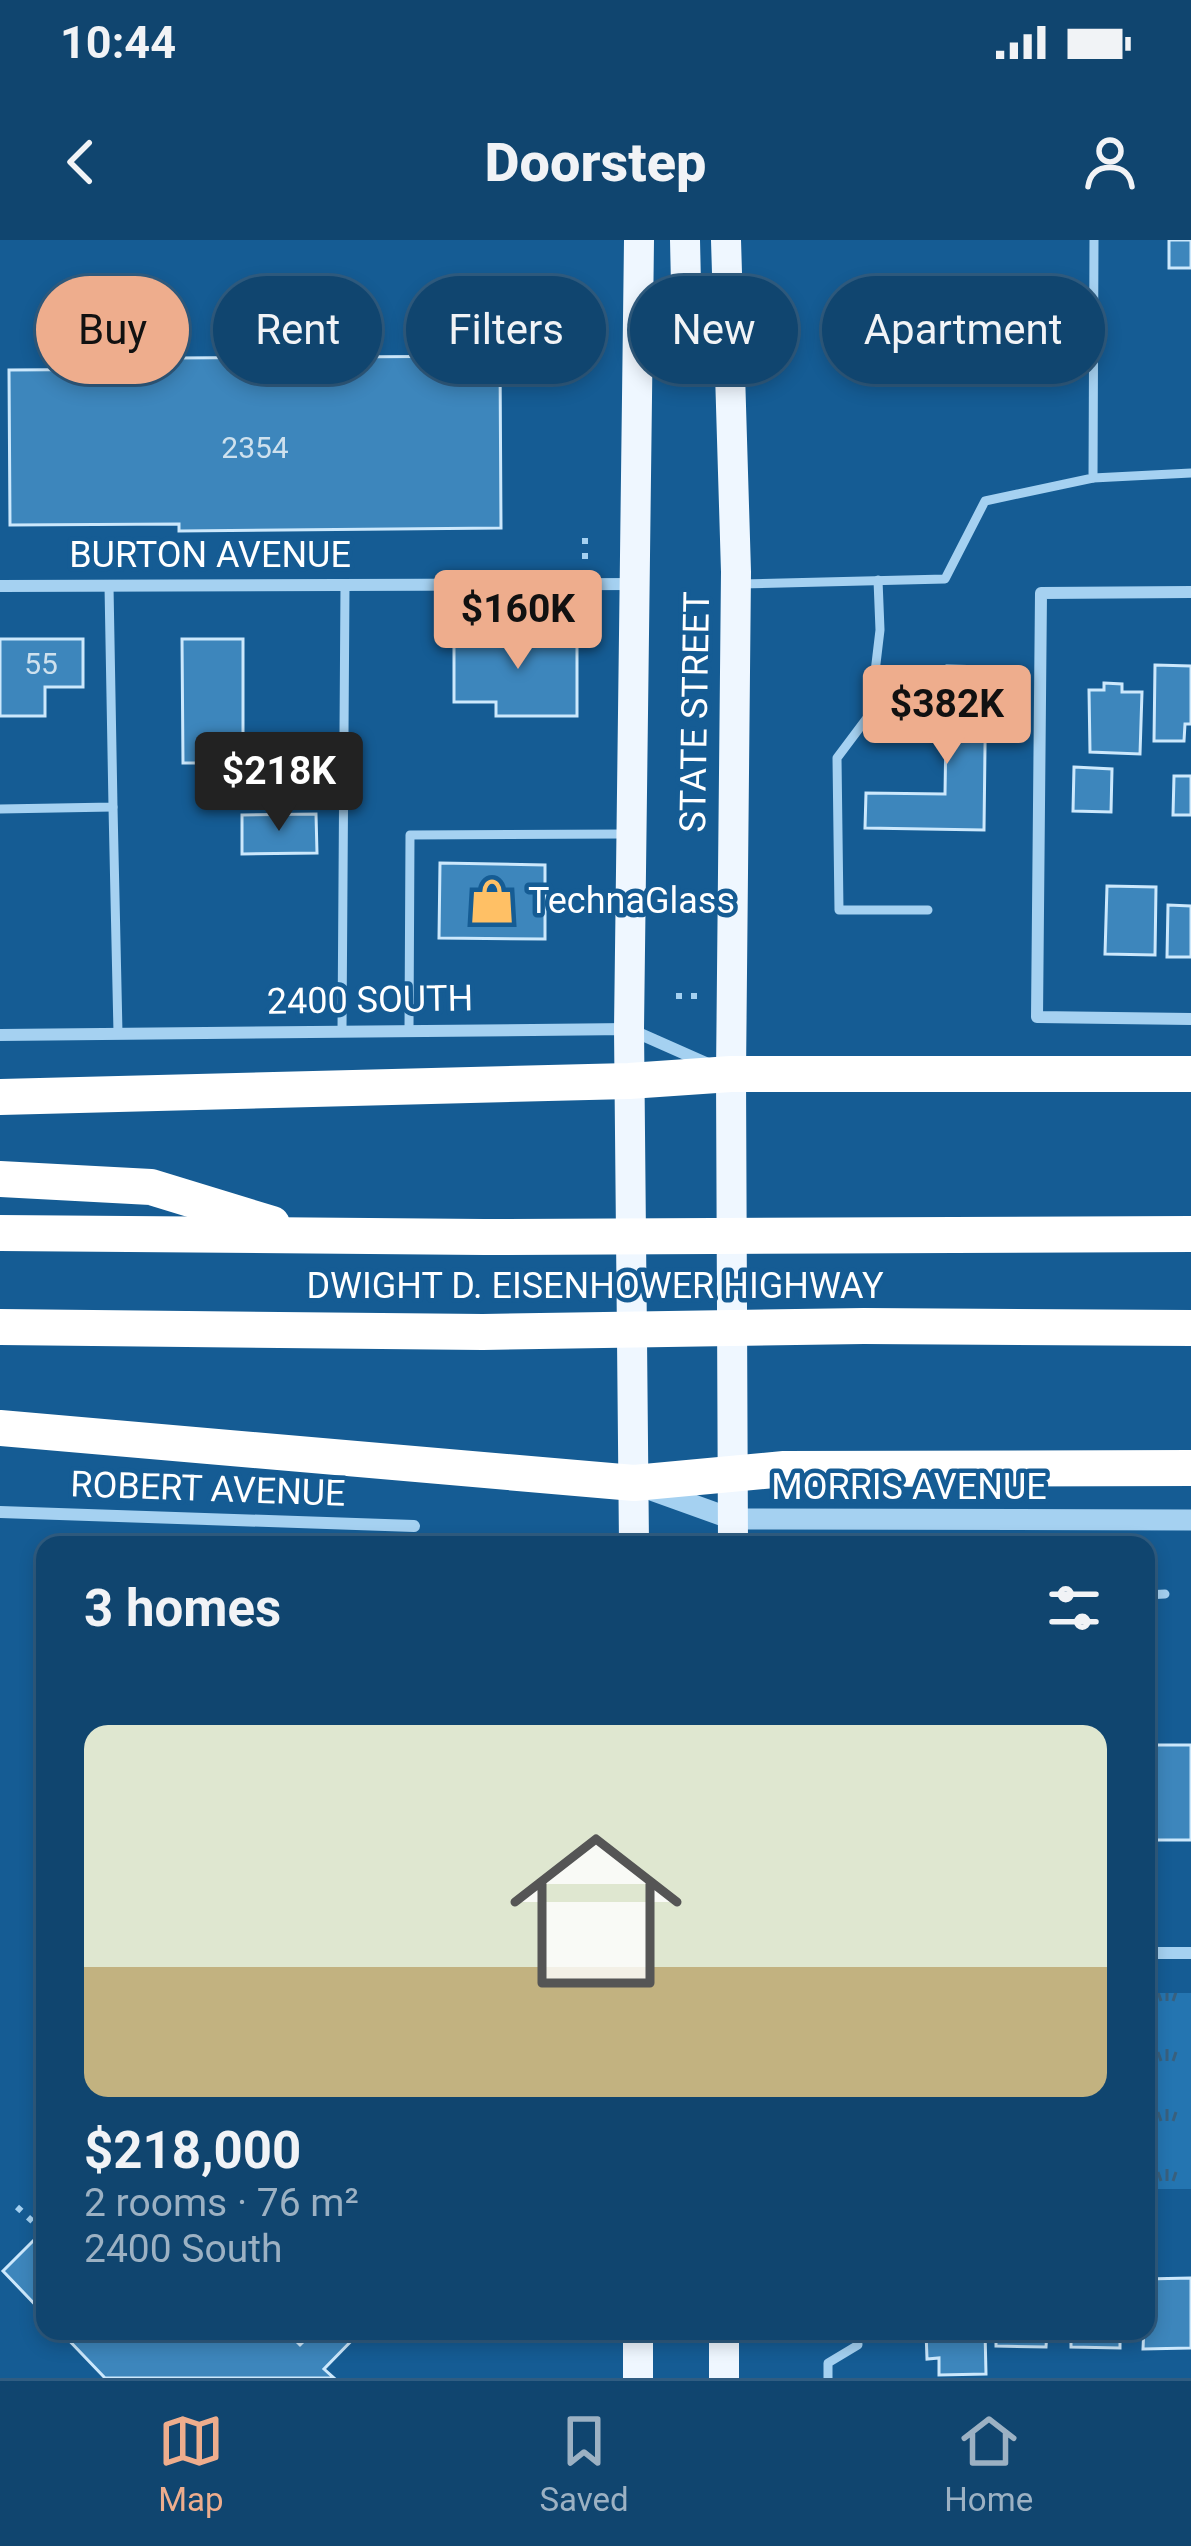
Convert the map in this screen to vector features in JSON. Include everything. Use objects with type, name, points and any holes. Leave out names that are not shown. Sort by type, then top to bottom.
[{"type":"highway","points":[[0,1097],[629,1081],[731,1074],[1191,1074]]},
{"type":"highway","points":[[0,1179],[151,1187],[309,1235]]},
{"type":"highway","name":"DWIGHT D. EISENHOWER HIGHWAY","points":[[0,1233],[1191,1234]]},
{"type":"highway","name":"DWIGHT D. EISENHOWER HIGHWAY","points":[[0,1328],[483,1332],[864,1326],[1191,1328]]},
{"type":"highway","points":[[0,1428],[634,1483],[784,1468],[1191,1468]]},
{"type":"main road","name":"STATE STREET","points":[[634,1536],[629,1029],[639,240]]},
{"type":"main road","points":[[685,240],[686,276]]},
{"type":"main road","name":"STATE STREET","points":[[726,240],[727,276]]},
{"type":"main road","name":"STATE STREET","points":[[730,384],[736,584],[733,1532]]},
{"type":"main road","points":[[638,2340],[638,2378]]},
{"type":"main road","points":[[724,2340],[724,2378]]},
{"type":"street","name":"BURTON AVENUE","points":[[0,586],[636,584]]},
{"type":"street","points":[[1191,592],[1041,592],[1037,1017],[1191,1019]]},
{"type":"street","name":"2400 SOUTH","points":[[0,1035],[629,1029],[731,1074]]},
{"type":"street","name":"MORRIS AVENUE","points":[[634,1483],[733,1532],[1191,1520]]},
{"type":"street","name":"ROBERT AVENUE","points":[[0,1512],[414,1526]]},
{"type":"street","points":[[1155,1953],[1191,1953]]},
{"type":"lane","points":[[1093,478],[1094,240]]},
{"type":"lane","points":[[736,584],[945,579],[985,501],[1093,478],[1191,473]]},
{"type":"lane","points":[[878,580],[880,630],[871,714],[837,758],[838,910],[928,910]]},
{"type":"lane","points":[[342,1030],[345,585]]},
{"type":"lane","points":[[109,586],[118,1033]]},
{"type":"lane","points":[[0,809],[113,807]]},
{"type":"lane","points":[[409,1029],[410,835],[633,834]]},
{"type":"lane","points":[[1155,1594],[1165,1594]]},
{"type":"lane","points":[[828,2378],[828,2363],[858,2345],[858,2340]]},
{"type":"path","points":[[676,996],[697,996]]},
{"type":"path","points":[[17,2207],[36,2225]]},
{"type":"green space","points":[[1155,1993],[1191,1993],[1191,2189],[1155,2189]]},
{"type":"building","points":[[1169,240],[1191,240],[1191,268],[1169,268]]},
{"type":"building","points":[[382,357],[406,357],[406,384],[500,384],[501,528],[179,531],[179,524],[10,525],[9,370],[36,370],[36,384],[189,384],[189,358],[213,358],[213,384],[382,384]]},
{"type":"building","points":[[454,633],[577,633],[577,716],[496,716],[496,702],[454,702]]},
{"type":"building","points":[[0,639],[83,639],[83,687],[45,687],[45,716],[0,716]]},
{"type":"building","points":[[182,639],[243,639],[243,763],[183,763]]},
{"type":"building","points":[[1155,665],[1191,666],[1191,724],[1185,724],[1184,741],[1154,741]]},
{"type":"building","points":[[947,666],[986,667],[984,830],[865,828],[866,793],[945,794]]},
{"type":"building","points":[[1104,683],[1122,684],[1122,692],[1142,692],[1140,754],[1090,752],[1089,690],[1104,690]]},
{"type":"building","points":[[1074,767],[1112,769],[1111,812],[1073,811]]},
{"type":"building","points":[[1174,776],[1191,776],[1191,815],[1173,815]]},
{"type":"building","points":[[316,814],[317,853],[242,854],[242,815]]},
{"type":"building","name":"TechnaGlass","points":[[440,863],[545,865],[545,939],[439,938]]},
{"type":"building","points":[[1107,886],[1156,887],[1155,955],[1105,954]]},
{"type":"building","points":[[1168,905],[1191,906],[1191,957],[1167,957]]},
{"type":"building","points":[[1155,1745],[1191,1745],[1191,1840],[1155,1840]]},
{"type":"building","points":[[36,2238],[36,2306],[3,2271]]},
{"type":"building","points":[[1191,2278],[1191,2348],[1143,2349],[1143,2340],[1155,2340],[1155,2279]]},
{"type":"building","points":[[69,2340],[295,2340],[300,2345],[305,2340],[352,2340],[324,2369],[334,2378],[105,2378]]},
{"type":"building","points":[[926,2340],[985,2340],[986,2374],[939,2375],[939,2358],[927,2359]]},
{"type":"building","points":[[996,2340],[1046,2340],[1046,2347],[996,2346]]},
{"type":"building","points":[[1071,2340],[1120,2340],[1120,2348],[1071,2347]]},
{"type":"place","name":"TechnaGlass","points":[[492,901]]}]
